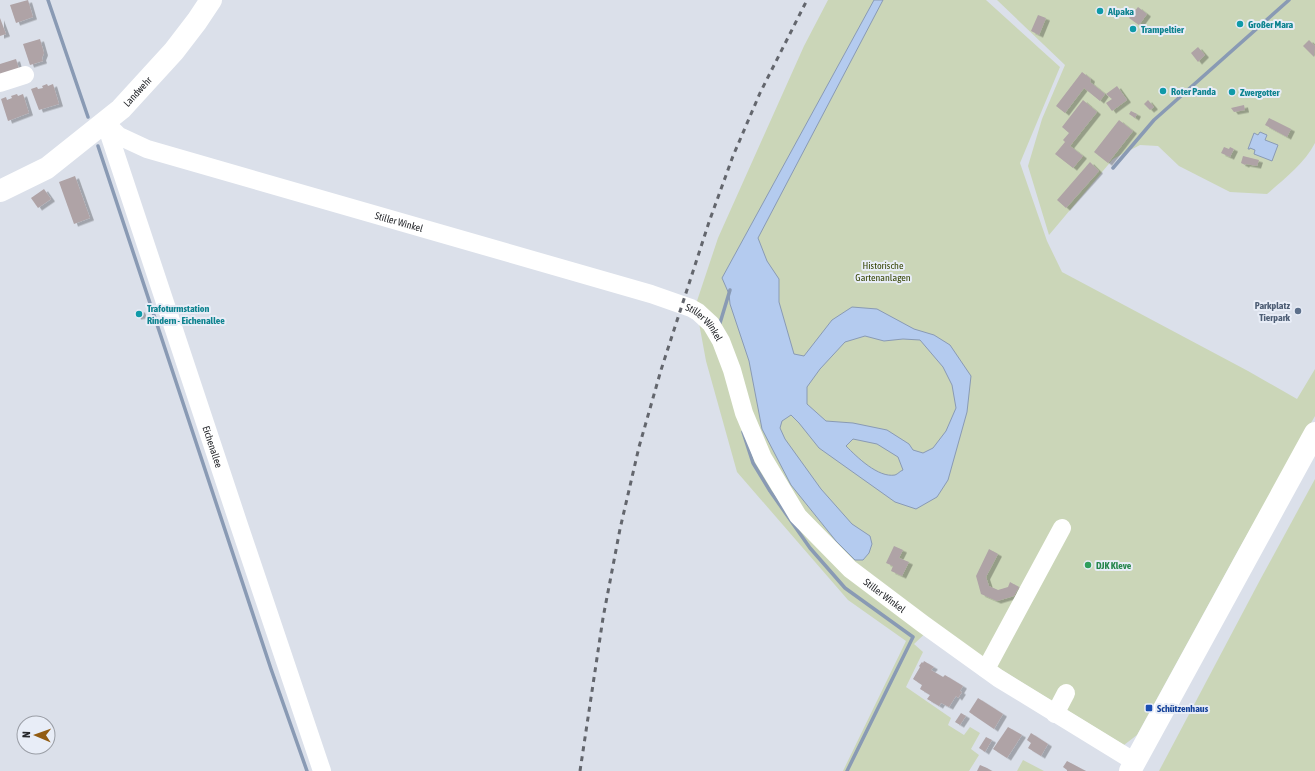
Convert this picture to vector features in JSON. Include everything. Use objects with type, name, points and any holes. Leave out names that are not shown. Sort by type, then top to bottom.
[{"type":"main road","name":"Landwehr","points":[[0,191],[47,168],[126,104],[174,51],[211,0]]},
{"type":"main road","points":[[1132,767],[1315,433]]},
{"type":"street","points":[[0,83],[25,75]]},
{"type":"street","name":"Stiller Winkel","points":[[105,122],[118,136],[146,149],[651,294],[691,308],[698,312],[711,324],[721,341],[732,370],[744,413],[763,458],[798,516],[850,569],[923,624],[986,669],[1132,767]]},
{"type":"street","name":"Eichenallee","points":[[105,122],[322,771]]},
{"type":"street","points":[[986,669],[1006,647],[1062,528]]},
{"type":"street","points":[[1055,714],[1066,693]]},
{"type":"green space","name":"Historische Gartenanlagen","points":[[828,0],[986,0],[1060,67],[1020,163],[1047,241],[1062,272],[1248,371],[1297,399],[1315,369],[1315,416],[1240,547],[1137,735],[1124,745],[932,627],[914,644],[923,652],[906,687],[951,718],[948,725],[964,735],[970,727],[980,733],[971,749],[979,755],[969,771],[843,771],[906,641],[848,600],[737,472],[706,361],[699,323],[693,313],[718,238],[804,46]]},
{"type":"green space","points":[[997,0],[1315,0],[1315,143],[1305,158],[1287,177],[1267,194],[1230,192],[1179,166],[1158,146],[1140,145],[1113,159],[1049,235],[1028,166],[1042,119],[1065,65]]},
{"type":"green space","points":[[1315,479],[1315,771],[1159,771],[1260,580]]},
{"type":"green space","points":[[1023,760],[1044,771],[1017,771]]},
{"type":"water","points":[[874,0],[883,0],[758,238],[767,261],[779,279],[779,302],[794,354],[804,356],[832,320],[852,307],[877,309],[914,329],[934,335],[950,345],[971,376],[967,412],[948,480],[937,497],[916,509],[895,502],[819,448],[791,415],[782,421],[780,428],[785,439],[821,489],[852,524],[870,536],[872,544],[869,553],[863,560],[855,560],[836,541],[791,485],[762,429],[749,361],[730,304],[729,294],[722,278]],"holes":[[[865,336],[884,341],[903,339],[920,340],[943,367],[952,385],[956,408],[946,431],[933,448],[923,453],[913,450],[909,444],[887,430],[853,423],[826,421],[807,404],[807,387],[820,369],[845,342]],[[853,439],[877,444],[898,457],[903,470],[895,475],[888,475],[868,466],[846,446]]]},
{"type":"water","points":[[1260,132],[1267,135],[1265,140],[1278,145],[1272,161],[1254,154],[1255,150],[1250,148],[1248,149],[1254,133],[1258,135]]},
{"type":"building","points":[[28,0],[33,17],[16,23],[10,5]]},
{"type":"building","points":[[1138,7],[1147,14],[1139,25],[1129,18]]},
{"type":"building","points":[[1038,15],[1046,18],[1039,35],[1031,31]]},
{"type":"building","points":[[0,18],[6,34],[0,36]]},
{"type":"building","points":[[40,39],[44,53],[42,58],[43,61],[30,65],[23,44]]},
{"type":"building","points":[[1309,40],[1315,46],[1314,57],[1303,46]]},
{"type":"building","points":[[1198,47],[1205,55],[1198,62],[1191,53]]},
{"type":"building","points":[[16,59],[19,69],[0,76],[0,64]]},
{"type":"building","points":[[1082,72],[1091,79],[1090,82],[1105,94],[1100,101],[1084,88],[1065,113],[1056,106]]},
{"type":"building","points":[[47,84],[48,86],[53,84],[59,104],[39,110],[31,89],[37,87],[38,89],[43,88],[42,86]]},
{"type":"building","points":[[1117,86],[1127,100],[1112,111],[1106,103],[1112,99],[1106,94]]},
{"type":"building","points":[[17,94],[18,96],[23,94],[29,113],[8,121],[1,99],[6,97],[7,100],[12,98],[11,96]]},
{"type":"building","points":[[1083,100],[1097,112],[1070,146],[1083,156],[1073,168],[1055,154],[1065,142],[1063,140],[1069,133],[1062,127]]},
{"type":"building","points":[[1148,100],[1154,107],[1150,110],[1144,104]]},
{"type":"building","points":[[1244,105],[1245,110],[1234,112],[1231,108]]},
{"type":"building","points":[[1131,111],[1137,114],[1135,118],[1129,114]]},
{"type":"building","points":[[1269,118],[1291,129],[1287,137],[1265,125]]},
{"type":"building","points":[[1119,120],[1133,131],[1108,163],[1094,152]]},
{"type":"building","points":[[1224,147],[1234,149],[1230,157],[1221,153]]},
{"type":"building","points":[[1243,156],[1259,160],[1257,166],[1245,165],[1241,163]]},
{"type":"building","points":[[1090,162],[1099,171],[1066,208],[1057,200]]},
{"type":"building","points":[[75,176],[90,218],[74,224],[59,182]]},
{"type":"building","points":[[44,189],[51,199],[38,208],[31,198]]},
{"type":"building","name":"Trafoturmstation Rindern - Eichenallee","points":[[141,310],[143,316],[137,317],[135,311]]},
{"type":"building","points":[[894,546],[903,550],[899,558],[909,562],[902,576],[891,571],[893,566],[886,563]]},
{"type":"building","points":[[989,549],[998,554],[986,577],[989,586],[998,590],[1008,587],[1010,582],[1019,587],[1014,596],[997,601],[981,594],[976,576]]},
{"type":"building","points":[[924,661],[934,667],[931,670],[943,677],[945,675],[963,686],[960,691],[962,692],[958,698],[956,696],[949,707],[941,703],[939,706],[927,699],[930,695],[920,689],[922,685],[913,679],[920,667],[919,666]]},
{"type":"building","points":[[978,698],[1003,714],[994,729],[969,712]]},
{"type":"building","points":[[961,713],[966,716],[960,725],[955,722]]},
{"type":"building","points":[[1008,727],[1022,735],[1007,758],[993,749]]},
{"type":"building","points":[[1031,733],[1048,744],[1041,756],[1028,748],[1031,743],[1027,740]]},
{"type":"building","points":[[986,737],[992,740],[985,752],[979,748]]},
{"type":"building","points":[[1067,761],[1086,771],[1067,771],[1063,767]]},
{"type":"building","points":[[980,765],[987,768],[992,771],[977,771]]},
{"type":"waterway","points":[[48,0],[88,117]]},
{"type":"waterway","points":[[1113,168],[1154,120],[1289,0]]},
{"type":"waterway","points":[[98,146],[271,669],[307,771]]},
{"type":"waterway","points":[[720,323],[730,290]]},
{"type":"waterway","points":[[743,432],[753,463],[770,491],[810,548],[845,588],[913,637],[847,771]]},
{"type":"railway","points":[[580,771],[603,618],[620,529],[639,447],[661,370],[709,222],[733,156],[760,93],[807,0]]},
{"type":"place","name":"Alpaka","points":[[1100,11]]},
{"type":"place","name":"Großer Mara","points":[[1240,24]]},
{"type":"place","name":"Trampeltier","points":[[1133,29]]},
{"type":"place","name":"Roter Panda","points":[[1163,91]]},
{"type":"place","name":"Zwergotter","points":[[1232,92]]},
{"type":"place","name":"Parkplatz Tierpark","points":[[1298,311]]},
{"type":"place","name":"Trafoturmstation Rindern - Eichenallee","points":[[139,314]]},
{"type":"place","name":"DJK Kleve","points":[[1088,565]]},
{"type":"place","name":"Schützenhaus","points":[[1149,708]]}]
